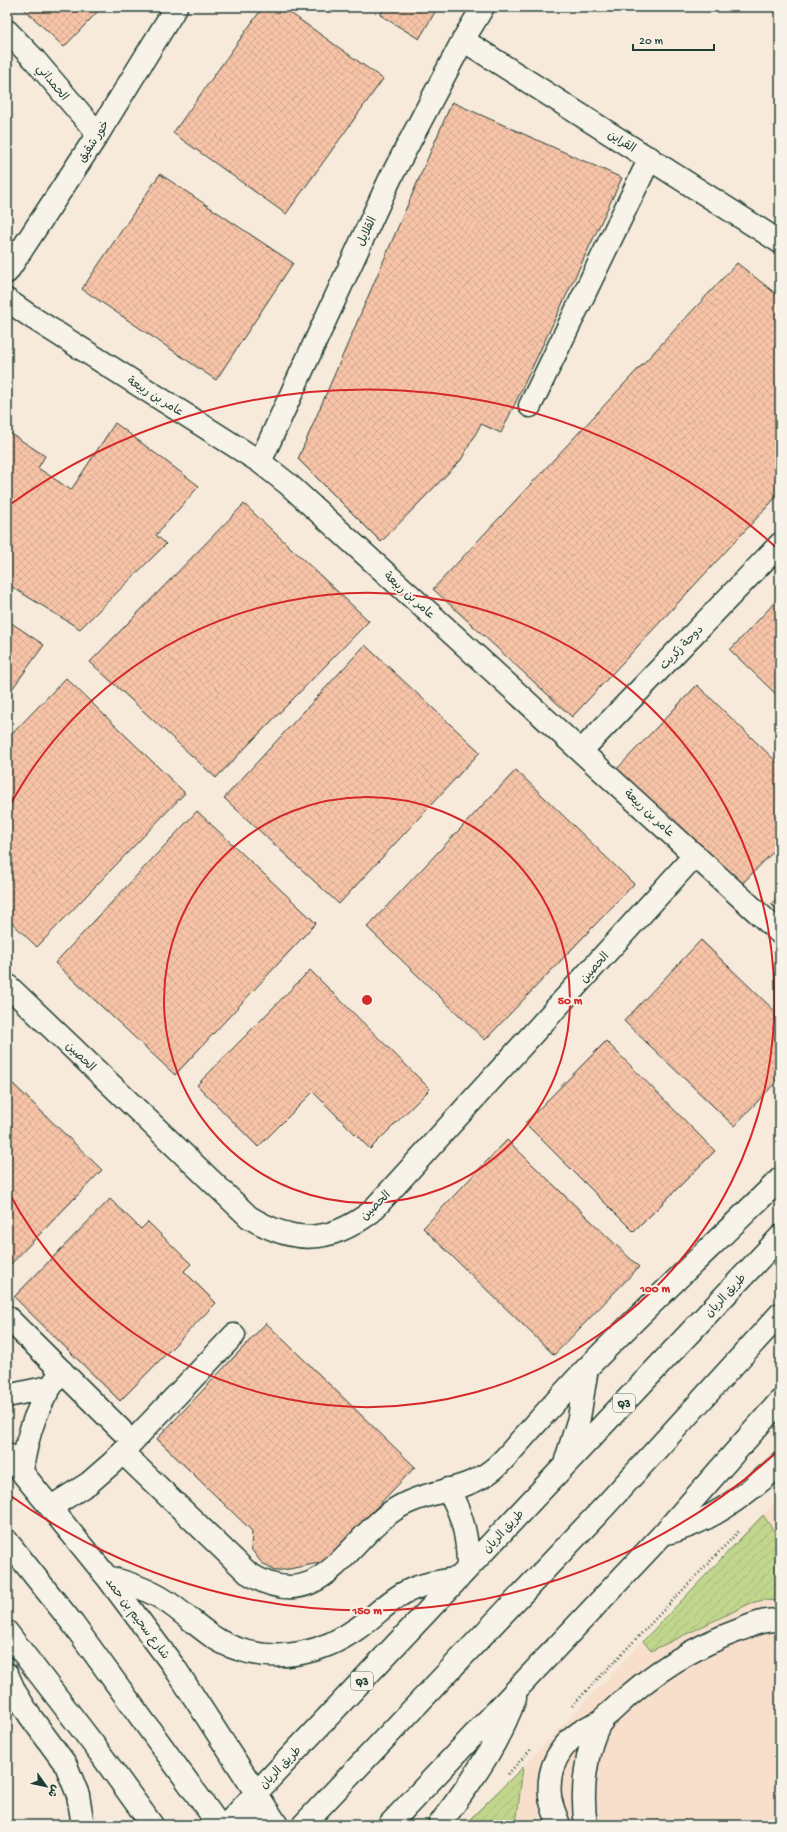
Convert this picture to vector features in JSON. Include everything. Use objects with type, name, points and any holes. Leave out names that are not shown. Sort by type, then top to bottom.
[{"type":"main road","name":"خور شقيق","points":[[7,272],[98,134],[176,7]]},
{"type":"main road","name":"القلايل","points":[[260,462],[390,179],[463,40],[483,7]]},
{"type":"main road","name":"الحمداني","points":[[7,31],[34,59],[98,134]]},
{"type":"main road","name":"القراين","points":[[463,40],[780,242]]},
{"type":"main road","points":[[530,406],[650,158]]},
{"type":"main road","name":"عامر بن ربيعة","points":[[7,300],[260,462],[288,484],[582,750],[780,933]]},
{"type":"main road","name":"دوحة زكريت","points":[[582,750],[780,544]]},
{"type":"main road","name":"الحصين","points":[[7,985],[249,1217],[265,1227],[283,1234],[301,1237],[320,1236],[338,1231],[356,1223],[371,1212],[695,855]]},
{"type":"main road","points":[[122,1452],[248,1573],[259,1580],[282,1587],[307,1584],[328,1573],[392,1511],[419,1497],[463,1486],[476,1480],[501,1463],[587,1368],[780,1179]]},
{"type":"main road","name":"طريق الريان","points":[[226,1825],[255,1792],[464,1573],[780,1237]]},
{"type":"main road","points":[[303,1825],[605,1506],[780,1314]]},
{"type":"main road","points":[[7,1317],[56,1379],[121,1430]]},
{"type":"main road","points":[[51,1507],[89,1484],[122,1452],[234,1335]]},
{"type":"main road","points":[[564,1466],[579,1418],[587,1368]]},
{"type":"main road","points":[[7,1396],[56,1379]]},
{"type":"main road","points":[[22,1471],[30,1428],[39,1407],[56,1379]]},
{"type":"main road","points":[[389,1825],[663,1534],[780,1401]]},
{"type":"main road","name":"شارع سحيم بن حمد","points":[[7,1454],[107,1577],[175,1668],[277,1825]]},
{"type":"main road","points":[[663,1534],[680,1530],[709,1516],[736,1500],[780,1464]]},
{"type":"main road","points":[[107,1577],[130,1583],[153,1593],[172,1605],[204,1632],[237,1649],[255,1654],[286,1656],[306,1653],[345,1637],[388,1603],[404,1593],[421,1586],[464,1573],[468,1547],[465,1527],[458,1507],[448,1489]]},
{"type":"main road","points":[[7,1541],[73,1624],[219,1825]]},
{"type":"main road","points":[[559,1825],[550,1797],[549,1782],[558,1755],[566,1743],[576,1733],[588,1726],[602,1721],[648,1680],[700,1647],[757,1623],[767,1620],[780,1620]]},
{"type":"main road","points":[[7,1632],[152,1825]]},
{"type":"main road","points":[[7,1674],[15,1692],[30,1716],[66,1765],[78,1795],[83,1825]]},
{"type":"main road","points":[[439,1825],[479,1770],[491,1750],[511,1708],[519,1686]]},
{"type":"main road","points":[[586,1825],[584,1796],[589,1757],[602,1721]]},
{"type":"main road","points":[[254,1825],[255,1792]]},
{"type":"main road","points":[[550,1797],[584,1796]]},
{"type":"path","points":[[567,1712],[743,1526]]},
{"type":"path","points":[[507,1774],[534,1746]]},
{"type":"shaded area","points":[[780,1497],[780,1825],[465,1825],[523,1767]]},
{"type":"green space","points":[[763,1515],[780,1540],[780,1601],[764,1600],[751,1603],[651,1651],[643,1641]]},
{"type":"green space","points":[[523,1767],[516,1825],[465,1825],[468,1821]]},
{"type":"building","points":[[22,7],[102,7],[64,47]]},
{"type":"building","points":[[263,7],[282,7],[383,79],[286,214],[173,133]]},
{"type":"building","points":[[385,7],[438,7],[419,39],[380,15]]},
{"type":"building","points":[[452,102],[622,178],[501,433],[481,424],[461,460],[381,542],[298,459]]},
{"type":"building","points":[[160,174],[293,263],[216,380],[82,289]]},
{"type":"building","points":[[737,263],[780,297],[780,493],[572,717],[433,589]]},
{"type":"building","points":[[115,423],[199,486],[156,535],[166,544],[80,629],[7,584],[7,431],[45,456],[38,468],[71,490]]},
{"type":"building","points":[[244,504],[369,621],[216,778],[90,662]]},
{"type":"building","points":[[780,597],[780,698],[730,650]]},
{"type":"building","points":[[7,620],[44,645],[7,696]]},
{"type":"building","points":[[365,645],[480,752],[339,904],[224,798]]},
{"type":"building","points":[[66,678],[185,793],[37,947],[7,918],[7,739]]},
{"type":"building","points":[[697,685],[780,765],[780,845],[737,889],[615,771]]},
{"type":"building","points":[[516,770],[634,884],[485,1040],[367,927]]},
{"type":"building","points":[[197,811],[316,923],[175,1075],[55,963]]},
{"type":"building","points":[[780,895],[780,913],[771,904]]},
{"type":"building","points":[[701,940],[780,1016],[780,1078],[734,1126],[624,1021]]},
{"type":"building","points":[[310,970],[430,1089],[370,1149],[313,1092],[258,1147],[197,1085]]},
{"type":"building","points":[[606,1041],[715,1151],[634,1232],[525,1123]]},
{"type":"building","points":[[7,1078],[102,1170],[7,1268]]},
{"type":"building","points":[[507,1140],[639,1267],[554,1355],[423,1228]]},
{"type":"building","points":[[110,1199],[141,1229],[148,1222],[191,1264],[184,1271],[216,1303],[120,1401],[14,1297]]},
{"type":"building","points":[[266,1323],[415,1467],[324,1562],[274,1571],[261,1562],[251,1549],[252,1531],[157,1439]]}]
